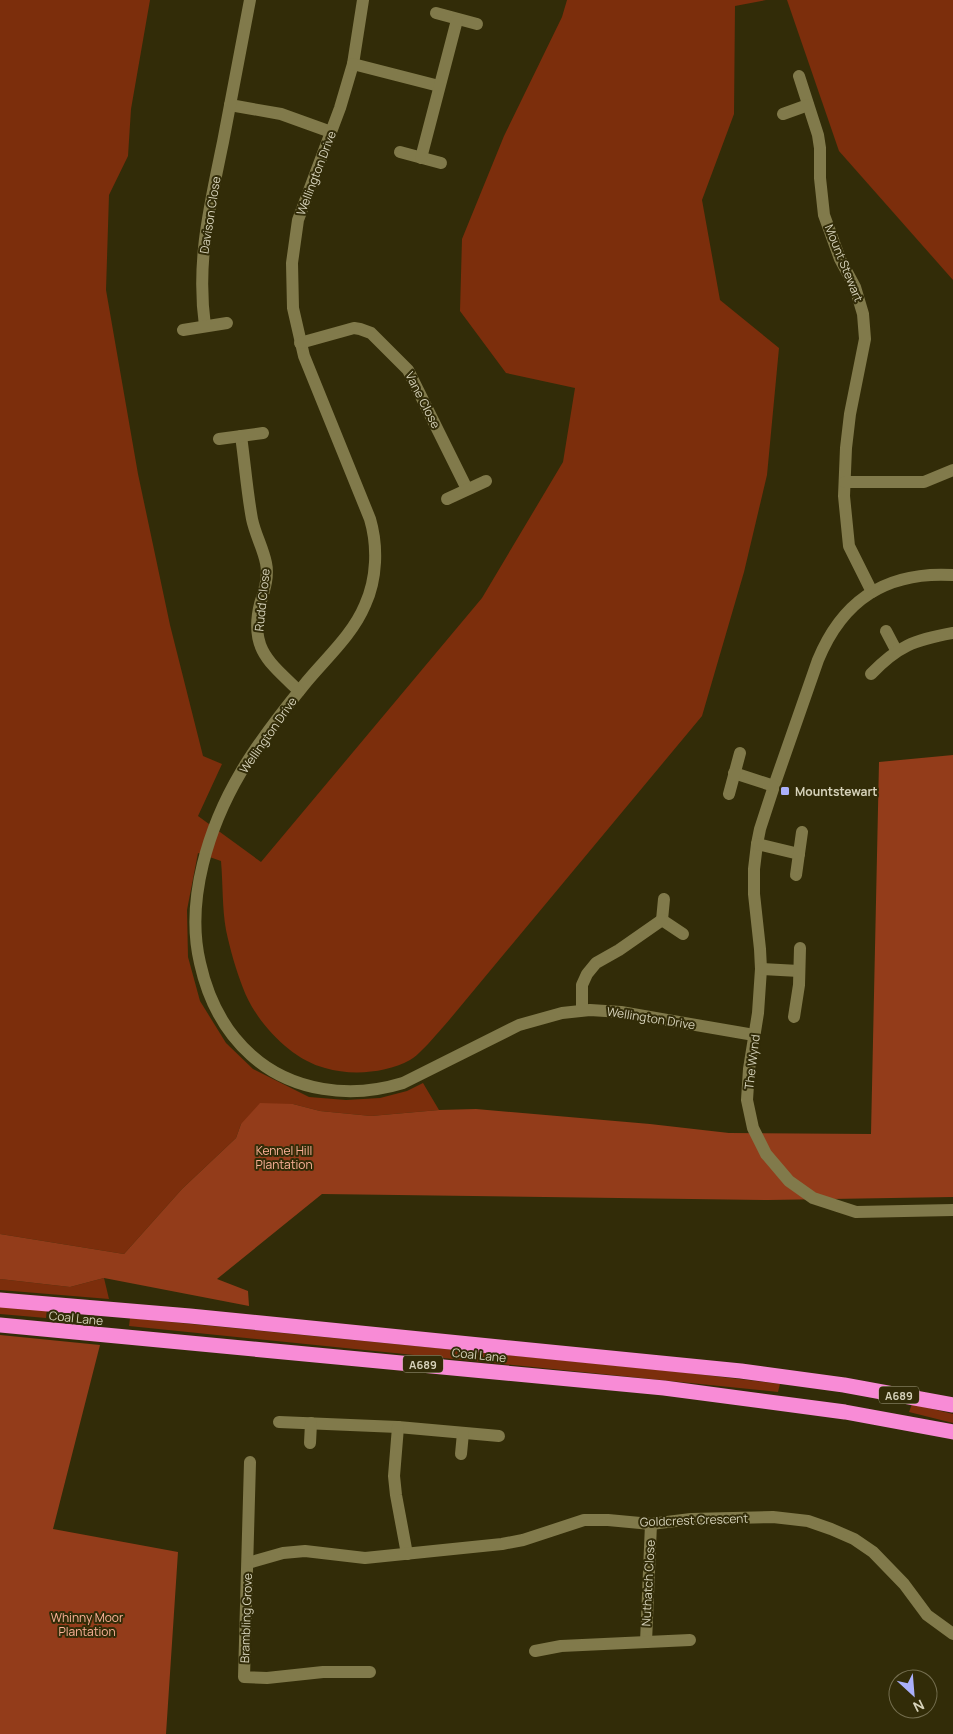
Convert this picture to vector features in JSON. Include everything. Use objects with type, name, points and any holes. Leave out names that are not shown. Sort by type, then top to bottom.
[{"type":"highway","name":"Coal Lane","points":[[0,1300],[199,1317],[741,1371],[844,1385],[953,1405]]},
{"type":"highway","name":"Coal Lane","points":[[0,1326],[664,1388],[845,1412],[953,1432]]},
{"type":"street","name":"Davison Close","points":[[205,326],[201,276],[206,227],[250,0]]},
{"type":"street","name":"Wellington Drive","points":[[363,0],[352,64],[340,108],[298,220],[292,263],[292,308],[300,344],[370,519],[375,545],[371,588],[358,619],[349,633],[299,691],[240,772],[212,836],[200,873],[195,905],[196,947],[204,982],[215,1010],[239,1045],[261,1064],[291,1081],[324,1090],[354,1092],[387,1088],[403,1083],[518,1025],[562,1012],[582,1010],[621,1012],[754,1036]]},
{"type":"street","points":[[436,14],[477,24]]},
{"type":"street","points":[[421,158],[457,20]]},
{"type":"street","points":[[352,64],[439,86]]},
{"type":"street","name":"Mount Stewart","points":[[799,76],[818,135],[824,215],[840,259],[855,287],[863,314],[864,339],[850,414],[846,448],[844,496],[848,546],[872,592]]},
{"type":"street","points":[[230,105],[281,114],[331,132]]},
{"type":"street","points":[[783,114],[808,105]]},
{"type":"street","points":[[400,152],[441,164]]},
{"type":"street","points":[[183,330],[227,323]]},
{"type":"street","name":"Vane Close","points":[[300,344],[354,328],[360,328],[370,333],[408,370],[467,489]]},
{"type":"street","points":[[218,440],[262,433]]},
{"type":"street","name":"Rudd Close","points":[[241,436],[252,520],[266,564],[265,584],[258,613],[257,634],[270,663],[299,691]]},
{"type":"street","points":[[846,482],[924,482],[953,470]]},
{"type":"street","points":[[447,499],[486,481]]},
{"type":"street","name":"The Wynd","points":[[953,575],[934,574],[909,577],[890,582],[872,592],[851,608],[825,643],[774,786],[757,844],[754,894],[760,949],[760,969],[758,1013],[749,1069],[747,1100],[753,1128],[766,1154],[789,1181],[813,1198],[856,1212],[953,1210]]},
{"type":"street","points":[[886,631],[896,650]]},
{"type":"street","points":[[871,674],[896,650],[924,639],[953,633]]},
{"type":"street","points":[[729,794],[740,753]]},
{"type":"street","points":[[734,773],[774,786]]},
{"type":"street","points":[[796,875],[802,832]]},
{"type":"street","points":[[757,844],[799,854]]},
{"type":"street","points":[[582,1010],[582,985],[596,964],[662,920],[664,899]]},
{"type":"street","points":[[662,920],[683,934]]},
{"type":"street","points":[[794,1016],[800,948]]},
{"type":"street","points":[[760,969],[799,971]]},
{"type":"street","points":[[278,1422],[398,1427],[499,1436]]},
{"type":"street","points":[[310,1444],[311,1423]]},
{"type":"street","points":[[398,1427],[394,1476],[407,1554]]},
{"type":"street","points":[[460,1454],[463,1433]]},
{"type":"street","name":"Brambling Grove","points":[[250,1462],[244,1677],[267,1678],[323,1672],[370,1672]]},
{"type":"street","name":"Goldcrest Crescent","points":[[248,1563],[283,1553],[305,1551],[365,1558],[523,1540],[584,1520],[651,1524],[691,1519],[773,1517],[808,1521],[831,1528],[854,1539],[872,1552],[904,1584],[927,1614],[953,1634]]},
{"type":"street","name":"Nuthatch Close","points":[[646,1642],[651,1524]]},
{"type":"street","points":[[535,1652],[561,1646],[690,1640]]},
{"type":"shaded area","points":[[0,0],[150,0],[131,109],[128,156],[109,195],[106,290],[138,474],[170,625],[203,756],[222,764],[198,816],[261,862],[482,598],[563,462],[575,388],[506,373],[460,311],[462,239],[504,136],[562,17],[567,0],[766,0],[735,6],[734,114],[702,200],[720,300],[779,348],[767,475],[744,572],[702,716],[436,1035],[410,1060],[390,1068],[369,1072],[346,1072],[325,1068],[299,1056],[275,1037],[249,1001],[240,981],[231,952],[223,905],[221,861],[198,853],[187,910],[188,957],[200,1001],[226,1043],[253,1069],[309,1097],[346,1100],[380,1098],[407,1091],[423,1083],[439,1110],[371,1116],[320,1111],[293,1104],[241,1124],[236,1138],[182,1189],[124,1254],[0,1234]]},
{"type":"shaded area","points":[[787,0],[953,0],[953,280],[839,151]]},
{"type":"shaded area","points":[[104,1278],[109,1299],[0,1290],[0,1279],[70,1287]]},
{"type":"shaded area","points":[[0,1304],[47,1308],[46,1318],[0,1314]]},
{"type":"shaded area","points":[[130,1318],[680,1372],[780,1384],[778,1392],[129,1326]]},
{"type":"shaded area","points":[[912,1404],[953,1414],[953,1423],[909,1412]]},
{"type":"green space","name":"Kennel Hill Plantation","points":[[953,755],[953,1197],[769,1200],[322,1194],[217,1279],[248,1291],[249,1306],[104,1278],[70,1287],[0,1279],[0,1234],[124,1254],[182,1189],[236,1138],[241,1124],[260,1103],[293,1104],[320,1111],[371,1116],[476,1109],[729,1133],[871,1134],[879,762]]},
{"type":"green space","name":"Whinny Moor Plantation","points":[[0,1335],[100,1345],[53,1529],[178,1552],[166,1734],[0,1734]]},
{"type":"place","name":"Mountstewart","points":[[785,791]]}]
